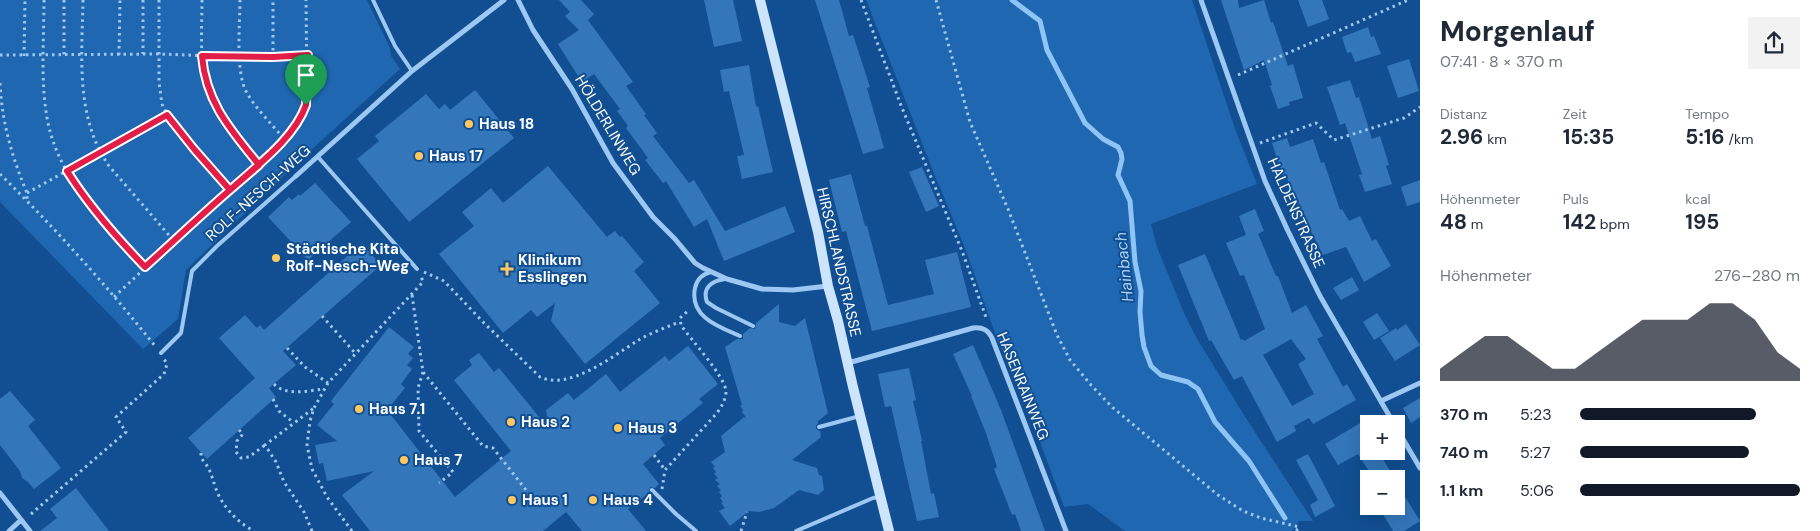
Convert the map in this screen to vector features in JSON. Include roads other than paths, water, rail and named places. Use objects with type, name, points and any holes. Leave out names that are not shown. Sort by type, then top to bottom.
[{"type":"street","name":"ROLF-NESCH-WEG","points":[[296,176],[412,71],[504,0]]},
{"type":"street","name":"HÖLDERLINWEG","points":[[518,0],[533,30],[572,89],[613,163],[653,217],[695,263],[727,279],[754,287],[772,290],[793,290],[828,286]]},
{"type":"street","name":"HIRSCHLANDSTRASSE","points":[[760,0],[818,232],[828,286],[889,531]]},
{"type":"street","name":"HALDENSTRASSE","points":[[1200,0],[1269,189],[1320,296],[1389,415]]},
{"type":"street","name":"HASENRAINWEG","points":[[847,363],[973,328],[983,328],[986,330],[992,338],[1066,531]]},
{"type":"street","points":[[1381,401],[1414,384],[1420,383]]},
{"type":"street","points":[[1405,442],[1420,468]]},
{"type":"street","points":[[0,493],[30,531]]},
{"type":"street","points":[[8,531],[21,520]]},
{"type":"lane","points":[[373,0],[395,46],[412,71]]},
{"type":"lane","points":[[318,157],[417,269]]},
{"type":"lane","name":"ROLF-NESCH-WEG","points":[[161,353],[181,333],[192,270],[296,176]]},
{"type":"lane","points":[[711,272],[706,273],[698,280],[694,291],[695,304],[706,320],[740,336]]},
{"type":"lane","points":[[727,279],[714,282],[708,286],[705,293],[707,302],[753,326]]},
{"type":"lane","points":[[819,427],[860,416]]},
{"type":"lane","points":[[652,490],[696,531]]},
{"type":"lane","points":[[796,531],[873,498],[880,497]]},
{"type":"waterway","name":"Hainbach","points":[[1012,0],[1040,21],[1047,50],[1085,123],[1103,139],[1118,147],[1121,153],[1122,159],[1118,175],[1130,201],[1135,262],[1141,291],[1142,335],[1151,366],[1161,375],[1188,382],[1198,389],[1215,422],[1249,461],[1285,518]]},
{"type":"place","name":"Haus 18","points":[[469,124]]},
{"type":"place","name":"Haus 17","points":[[419,156]]},
{"type":"place","name":"Städtische Kita Rolf-Nesch-Weg","points":[[276,258]]},
{"type":"place","name":"Klinikum Esslingen","points":[[507,269]]},
{"type":"place","name":"Haus 7.1","points":[[359,409]]},
{"type":"place","name":"Haus 2","points":[[511,422]]},
{"type":"place","name":"Haus 3","points":[[618,428]]},
{"type":"place","name":"Haus 7","points":[[404,460]]},
{"type":"place","name":"Haus 1","points":[[512,500]]},
{"type":"place","name":"Haus 4","points":[[593,500]]}]
